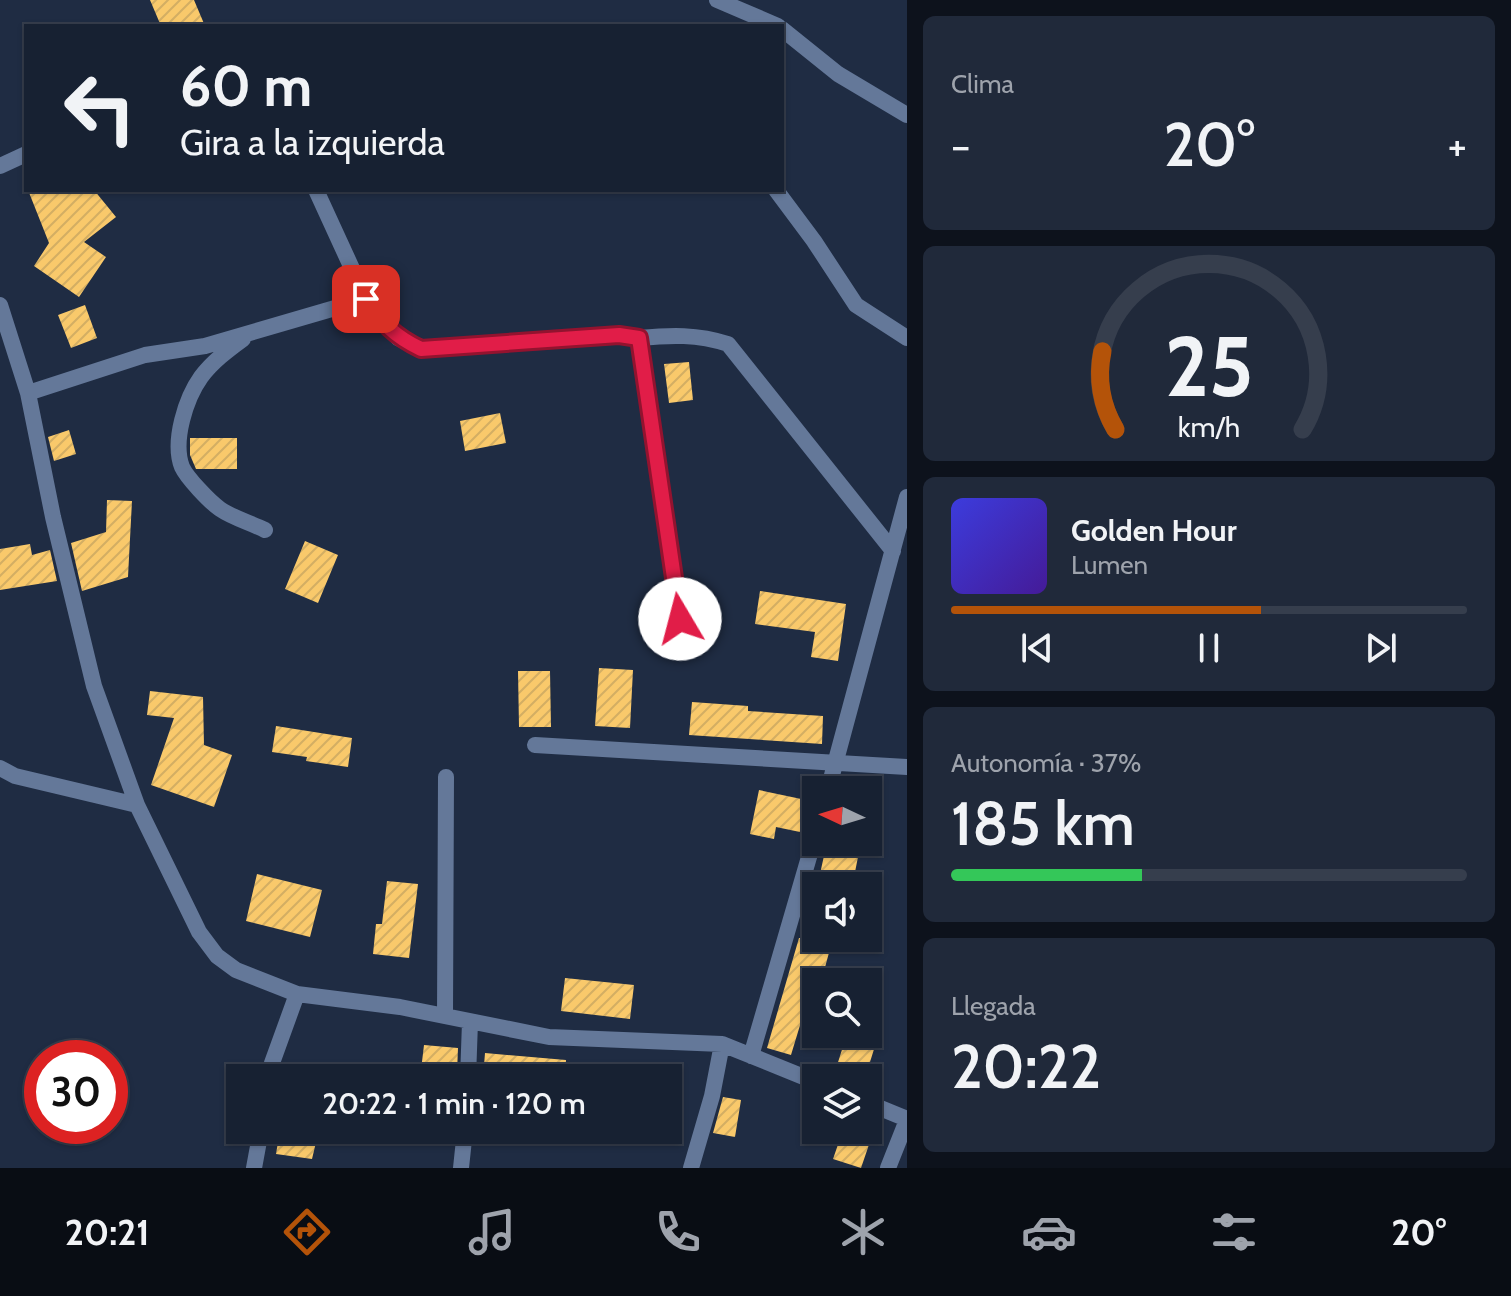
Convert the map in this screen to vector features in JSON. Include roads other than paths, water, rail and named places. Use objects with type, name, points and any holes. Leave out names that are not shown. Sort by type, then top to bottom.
[{"type":"street","points":[[717,0],[771,24]]},
{"type":"street","points":[[784,31],[838,74],[907,115]]},
{"type":"street","points":[[0,166],[24,155]]},
{"type":"street","points":[[317,192],[366,299],[398,338],[421,349],[619,335],[639,338],[680,334],[704,336],[728,344],[893,551]]},
{"type":"street","points":[[777,192],[856,305],[907,338]]},
{"type":"street","points":[[28,393],[145,355],[205,346],[366,299]]},
{"type":"street","points":[[0,305],[28,393],[53,517],[94,686],[137,805],[199,932],[217,956],[236,970],[297,994],[400,1007],[549,1037],[722,1044],[802,1076]]},
{"type":"street","points":[[251,334],[222,355],[200,378],[187,406],[179,441],[182,467],[200,490],[220,509],[265,530]]},
{"type":"street","points":[[639,338],[680,619]]},
{"type":"street","points":[[832,776],[907,497]]},
{"type":"street","points":[[535,745],[907,767]]},
{"type":"street","points":[[0,768],[15,776],[137,805]]},
{"type":"street","points":[[445,1016],[446,777]]},
{"type":"street","points":[[751,1056],[809,856]]},
{"type":"street","points":[[272,1064],[297,994]]},
{"type":"street","points":[[468,1064],[470,1022]]},
{"type":"street","points":[[691,1168],[712,1096],[722,1044]]},
{"type":"street","points":[[882,1109],[907,1120],[888,1168]]},
{"type":"street","points":[[254,1168],[258,1144]]},
{"type":"street","points":[[461,1168],[464,1144]]}]
